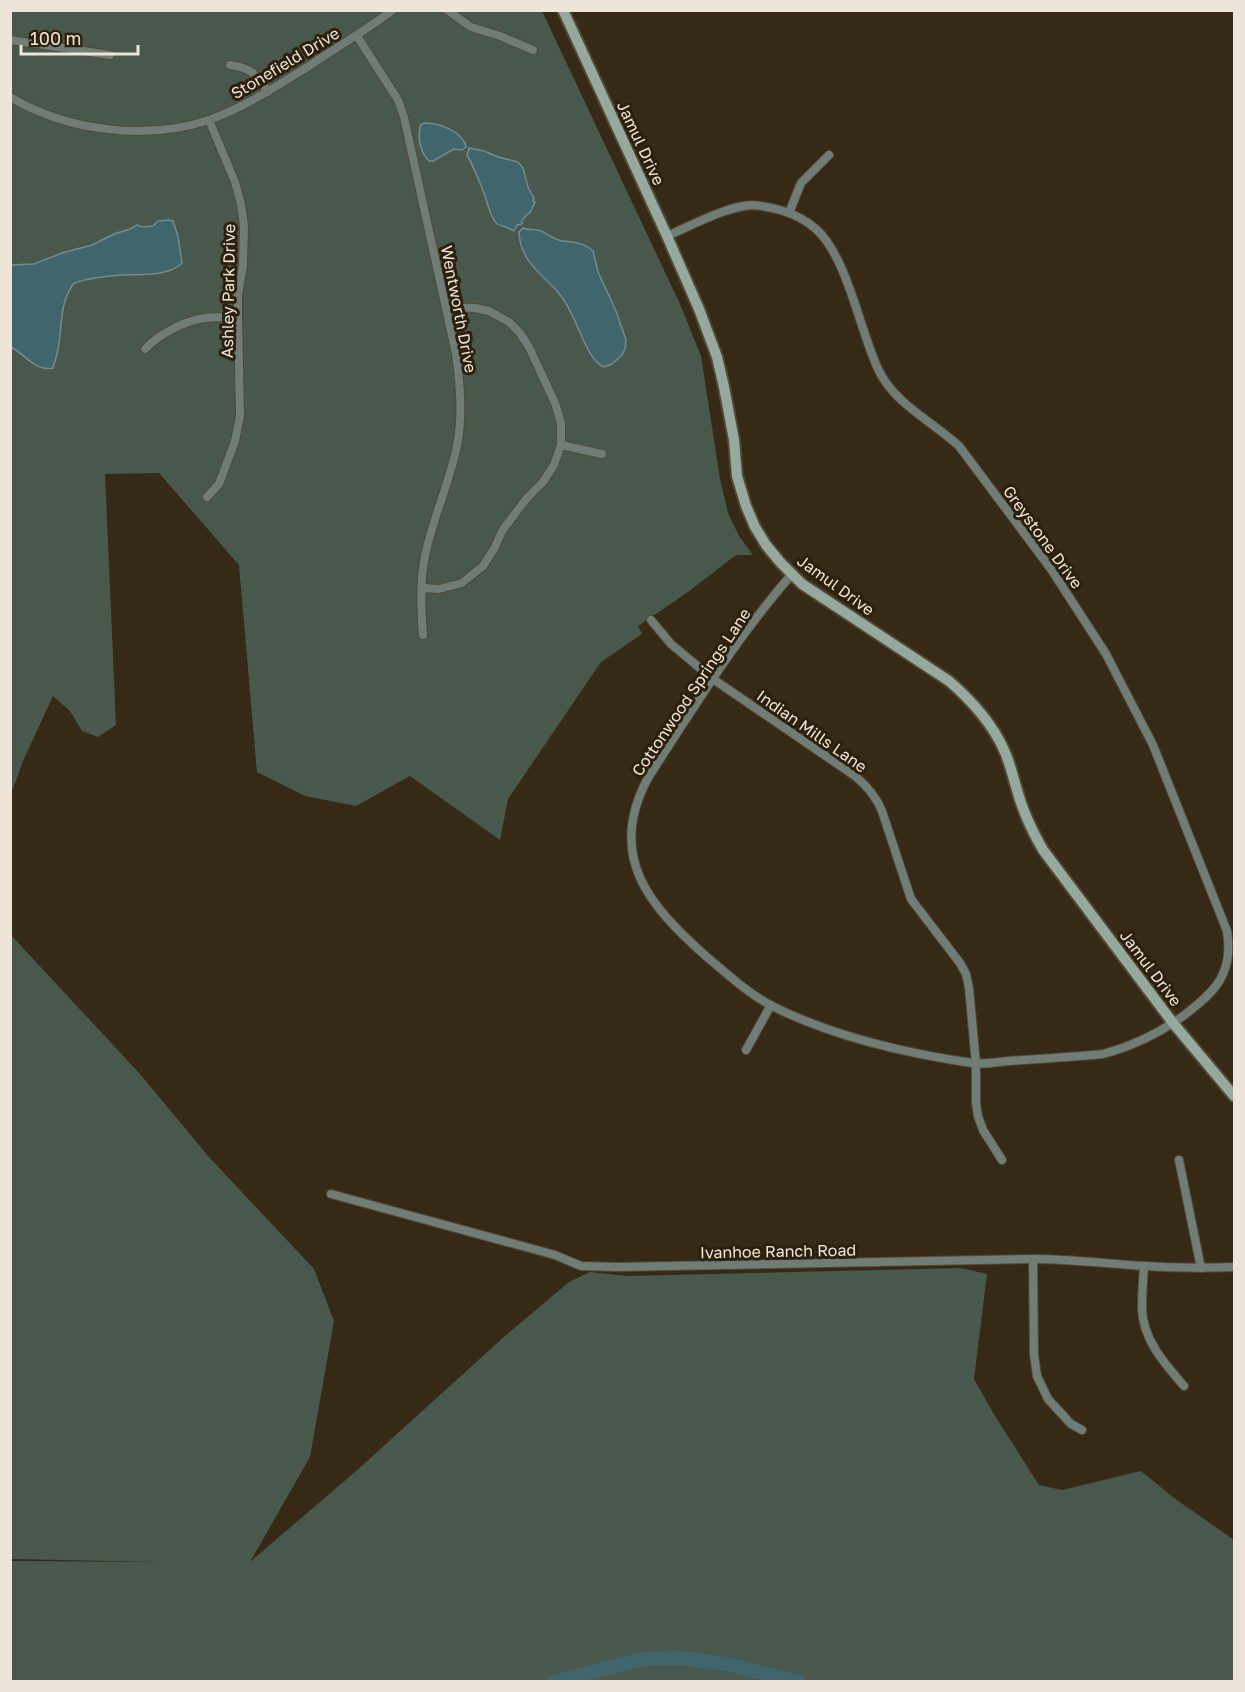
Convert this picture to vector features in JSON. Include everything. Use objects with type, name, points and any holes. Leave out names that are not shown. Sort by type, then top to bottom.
[{"type":"street","name":"Stonefield Drive","points":[[10,97],[24,105],[68,122],[86,126],[145,131],[175,128],[209,120],[268,92],[357,36],[393,10]]},
{"type":"street","points":[[447,10],[471,27],[533,50]]},
{"type":"street","name":"Jamul Drive","points":[[563,10],[699,309],[717,357],[724,387],[734,440],[737,476],[746,506],[766,545],[802,584],[948,681],[979,711],[1003,748],[1031,829],[1043,850],[1173,1023],[1234,1096]]},
{"type":"street","name":"Wentworth Drive","points":[[357,36],[401,108],[446,307],[460,381],[457,445],[424,562],[421,613],[423,635]]},
{"type":"street","points":[[10,40],[110,55]]},
{"type":"street","points":[[230,65],[251,70],[268,92]]},
{"type":"street","name":"Ashley Park Drive","points":[[207,497],[219,484],[235,441],[240,416],[237,317],[243,266],[244,226],[235,182],[209,120]]},
{"type":"street","points":[[789,213],[801,183],[829,155]]},
{"type":"street","name":"Greystone Drive","points":[[667,236],[745,205],[769,207],[789,213],[818,231],[836,256],[880,372],[894,393],[959,446],[1052,569],[1106,654],[1153,745],[1225,923],[1228,939],[1227,962],[1218,984],[1204,1000],[1173,1023]]},
{"type":"street","points":[[422,588],[439,589],[462,583],[483,566],[502,531],[526,498],[543,482],[554,465],[561,445],[561,423],[555,403],[520,333],[509,322],[489,311],[446,307]]},
{"type":"street","points":[[145,349],[181,325],[200,319],[237,317]]},
{"type":"street","points":[[561,445],[602,454]]},
{"type":"street","name":"Cottonwood Springs Lane","points":[[792,574],[751,624],[713,679],[637,801],[632,823],[633,856],[643,885],[658,908],[696,947],[731,978],[771,1005],[855,1038],[900,1050],[976,1064],[1103,1054],[1124,1049],[1173,1023]]},
{"type":"street","name":"Indian Mills Lane","points":[[651,620],[671,644],[713,679],[855,776],[872,792],[882,811],[911,898],[966,974],[976,1064],[978,1116],[983,1130],[1002,1160]]},
{"type":"street","points":[[746,1050],[771,1005]]},
{"type":"street","points":[[1179,1160],[1201,1268]]},
{"type":"street","name":"Ivanhoe Ranch Road","points":[[331,1194],[555,1255],[581,1266],[616,1268],[1069,1259],[1144,1266],[1234,1267]]},
{"type":"street","points":[[1033,1259],[1034,1354],[1037,1376],[1048,1400],[1071,1424],[1082,1430]]},
{"type":"street","points":[[1144,1266],[1142,1309],[1145,1326],[1158,1356],[1184,1386]]},
{"type":"green space","points":[[11,11],[542,11],[680,304],[701,356],[720,479],[728,513],[739,536],[753,555],[736,555],[688,592],[638,626],[642,634],[601,662],[508,799],[500,840],[410,776],[356,806],[305,796],[257,772],[239,565],[159,473],[105,474],[116,725],[98,737],[82,731],[70,711],[53,696],[23,761],[11,794]]},
{"type":"green space","points":[[10,934],[140,1074],[209,1157],[314,1269],[334,1321],[310,1457],[250,1562],[355,1472],[505,1336],[569,1282],[590,1272],[628,1276],[961,1268],[987,1274],[974,1379],[1039,1485],[1062,1490],[1141,1471],[1174,1498],[1234,1540],[1234,1681],[11,1681],[11,1561],[159,1562],[11,1559]]},
{"type":"water","points":[[421,124],[450,129],[460,137],[466,147],[462,150],[454,149],[429,161],[421,149],[419,139]]},
{"type":"water","points":[[469,148],[518,162],[523,168],[535,202],[531,211],[522,220],[522,224],[517,225],[514,231],[497,224],[492,217],[467,155]]},
{"type":"water","points":[[158,221],[173,221],[178,237],[182,263],[162,273],[104,277],[74,283],[65,299],[59,345],[53,368],[47,369],[35,365],[11,347],[11,265],[34,264],[92,245],[137,225],[153,226]]},
{"type":"water","points":[[523,228],[539,230],[559,240],[582,244],[593,251],[598,272],[626,340],[621,356],[612,364],[604,367],[595,360],[563,299],[527,258],[520,242],[519,232]]},
{"type":"waterway","points":[[553,1682],[643,1659],[680,1658],[727,1664],[799,1682]]}]
